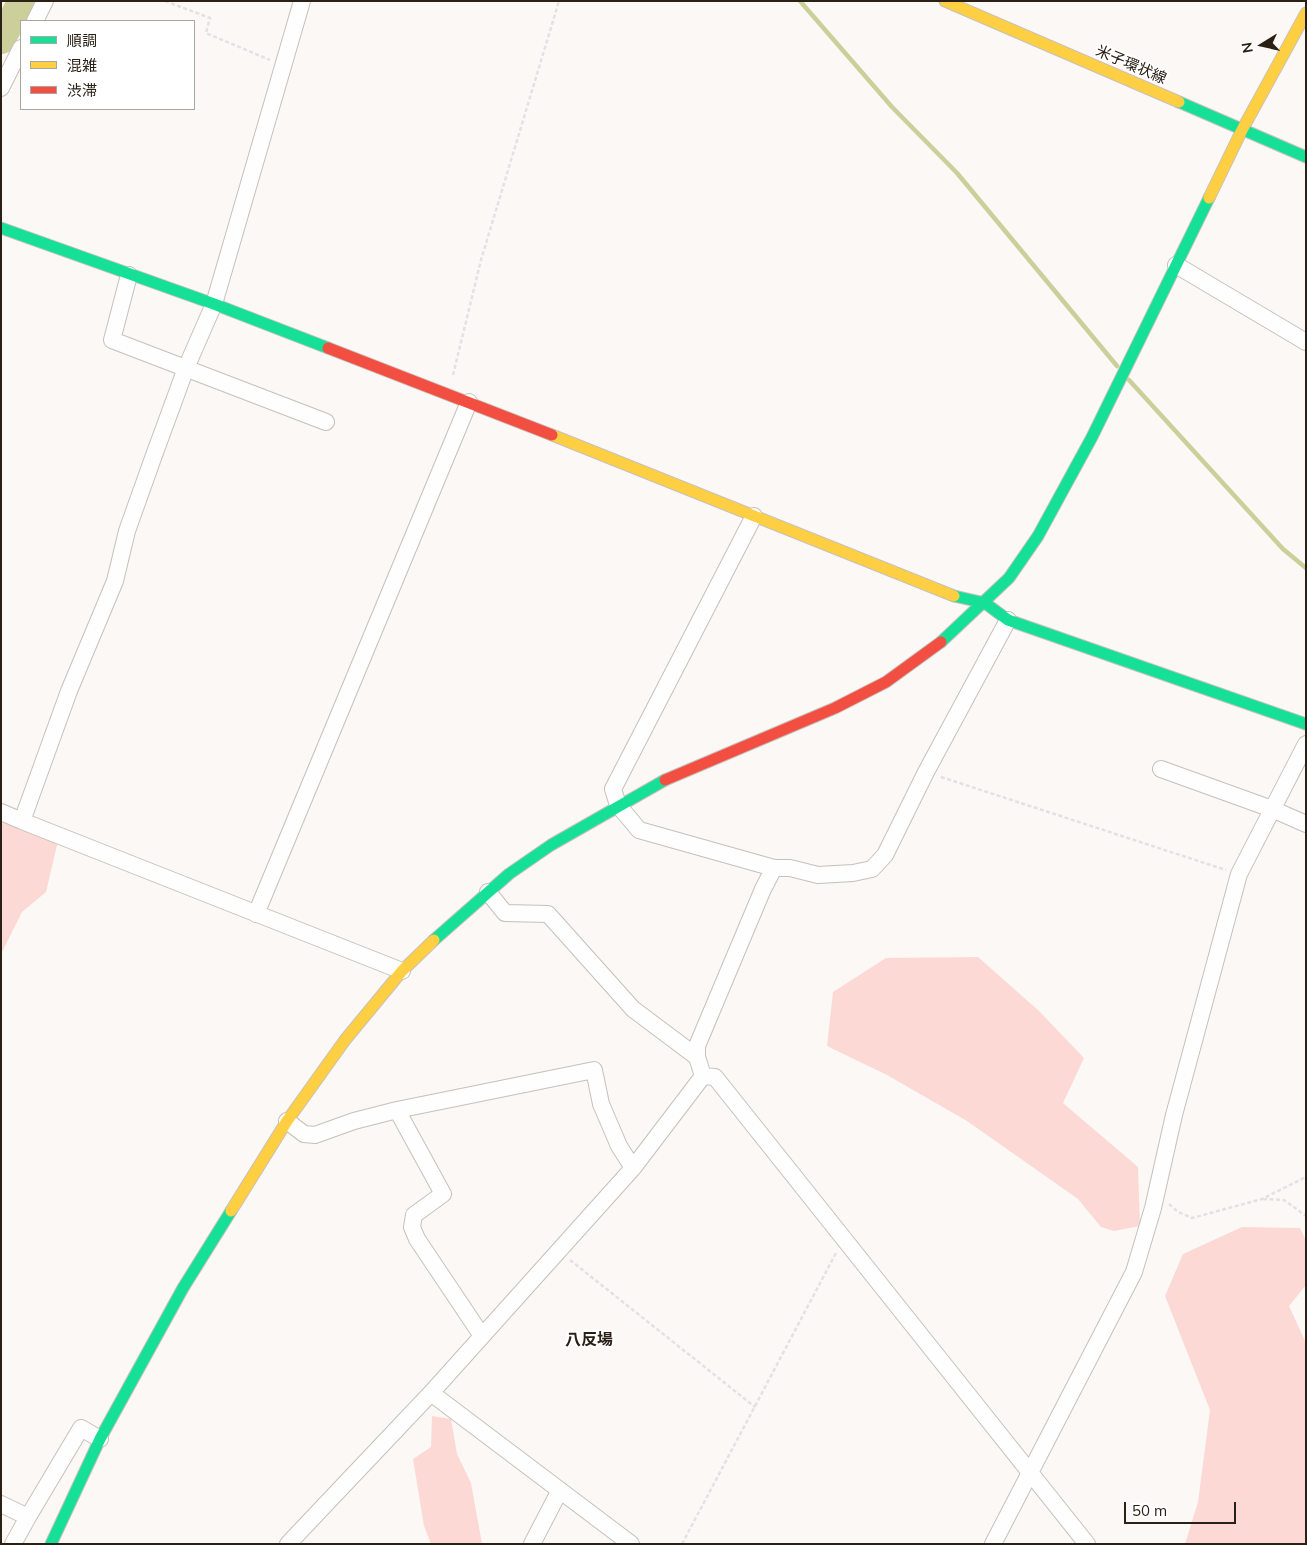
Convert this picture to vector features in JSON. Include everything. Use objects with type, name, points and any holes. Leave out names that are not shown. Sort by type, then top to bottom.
[{"type":"street","points":[[36,20],[45,1]]},
{"type":"street","points":[[22,821],[69,691],[115,581],[127,531],[186,368],[214,304],[302,1]]},
{"type":"street","name":"米子環状線","points":[[948,2],[1306,157]]},
{"type":"street","points":[[51,1544],[100,1439],[183,1288],[287,1121],[345,1040],[402,971],[488,892],[552,845],[662,781],[836,708],[886,682],[936,647],[985,603],[1009,578],[1038,536],[1092,437],[1242,130],[1306,13]]},
{"type":"street","points":[[1,88],[20,50]]},
{"type":"street","points":[[1,228],[214,304],[469,402],[945,594],[985,603],[1008,620],[1306,724]]},
{"type":"street","points":[[1176,265],[1306,342]]},
{"type":"street","points":[[129,275],[112,340],[326,422]]},
{"type":"street","points":[[256,914],[469,402]]},
{"type":"street","points":[[754,516],[613,790],[618,805],[639,830],[774,868],[790,868],[818,875],[853,873],[872,869],[885,855],[926,772],[1008,620]]},
{"type":"street","points":[[993,1544],[1134,1272],[1239,874],[1306,744]]},
{"type":"street","points":[[1161,769],[1272,808],[1306,824]]},
{"type":"street","points":[[1,812],[402,971]]},
{"type":"street","points":[[703,1076],[697,1057],[700,1038],[763,889],[774,868]]},
{"type":"street","points":[[488,892],[505,913],[548,914],[633,1010],[697,1057]]},
{"type":"street","points":[[287,1121],[304,1134],[315,1135],[354,1121],[397,1110],[594,1070],[601,1104],[618,1146],[633,1168]]},
{"type":"street","points":[[288,1544],[431,1393],[633,1168],[703,1076]]},
{"type":"street","points":[[703,1076],[715,1077],[1031,1471],[1087,1544]]},
{"type":"street","points":[[397,1110],[443,1194],[414,1215],[412,1227],[417,1239],[482,1336]]},
{"type":"street","points":[[431,1393],[631,1544]]},
{"type":"street","points":[[13,1544],[81,1428],[100,1439]]},
{"type":"street","points":[[532,1544],[560,1490]]},
{"type":"street","points":[[1,1504],[28,1516]]},
{"type":"path","points":[[165,1],[210,18],[206,33],[283,65]]},
{"type":"path","points":[[448,394],[481,260],[559,1]]},
{"type":"path","points":[[926,772],[1239,874]]},
{"type":"path","points":[[1156,1194],[1178,1212],[1192,1218],[1262,1199],[1306,1177]]},
{"type":"path","points":[[1262,1199],[1284,1200],[1306,1216]]},
{"type":"path","points":[[682,1544],[844,1238]]},
{"type":"path","points":[[559,1250],[755,1407]]},
{"type":"shaded area","points":[[1,821],[58,841],[46,892],[22,912],[1,954]]},
{"type":"shaded area","points":[[978,957],[1039,1011],[1084,1058],[1063,1103],[1138,1167],[1140,1226],[1114,1231],[1101,1227],[1078,1199],[967,1121],[887,1075],[827,1046],[833,992],[886,958]]},
{"type":"shaded area","points":[[1242,1227],[1300,1228],[1306,1240],[1306,1285],[1289,1306],[1306,1343],[1306,1544],[1185,1544],[1198,1502],[1210,1410],[1165,1296],[1183,1254]]},
{"type":"shaded area","points":[[432,1416],[451,1419],[457,1454],[471,1483],[482,1544],[431,1544],[424,1526],[413,1459],[431,1447]]},
{"type":"waterway","points":[[1,40],[22,1]]},
{"type":"waterway","points":[[800,1],[892,107],[957,173],[1117,366]]},
{"type":"waterway","points":[[1129,380],[1283,549],[1306,568]]},
{"type":"traffic: fast","points":[[1179,102],[1306,157]]},
{"type":"traffic: fast","points":[[941,642],[1009,578],[1038,536],[1092,437],[1209,198]]},
{"type":"traffic: fast","points":[[1,228],[214,304],[328,348]]},
{"type":"traffic: fast","points":[[954,596],[985,603],[1008,620],[1306,724]]},
{"type":"traffic: fast","points":[[434,940],[509,874],[551,845],[665,780]]},
{"type":"traffic: fast","points":[[51,1544],[100,1439],[183,1288],[231,1211]]},
{"type":"traffic: slow","points":[[945,1],[1179,102]]},
{"type":"traffic: slow","points":[[1209,198],[1242,130],[1306,13]]},
{"type":"traffic: slow","points":[[552,435],[954,596]]},
{"type":"traffic: slow","points":[[231,1211],[287,1121],[345,1040],[402,971],[434,940]]},
{"type":"traffic: jam","points":[[328,348],[552,435]]},
{"type":"traffic: jam","points":[[665,780],[835,708],[886,682],[941,642]]},
{"type":"district","name":"八反場","points":[[589,1340]]}]
